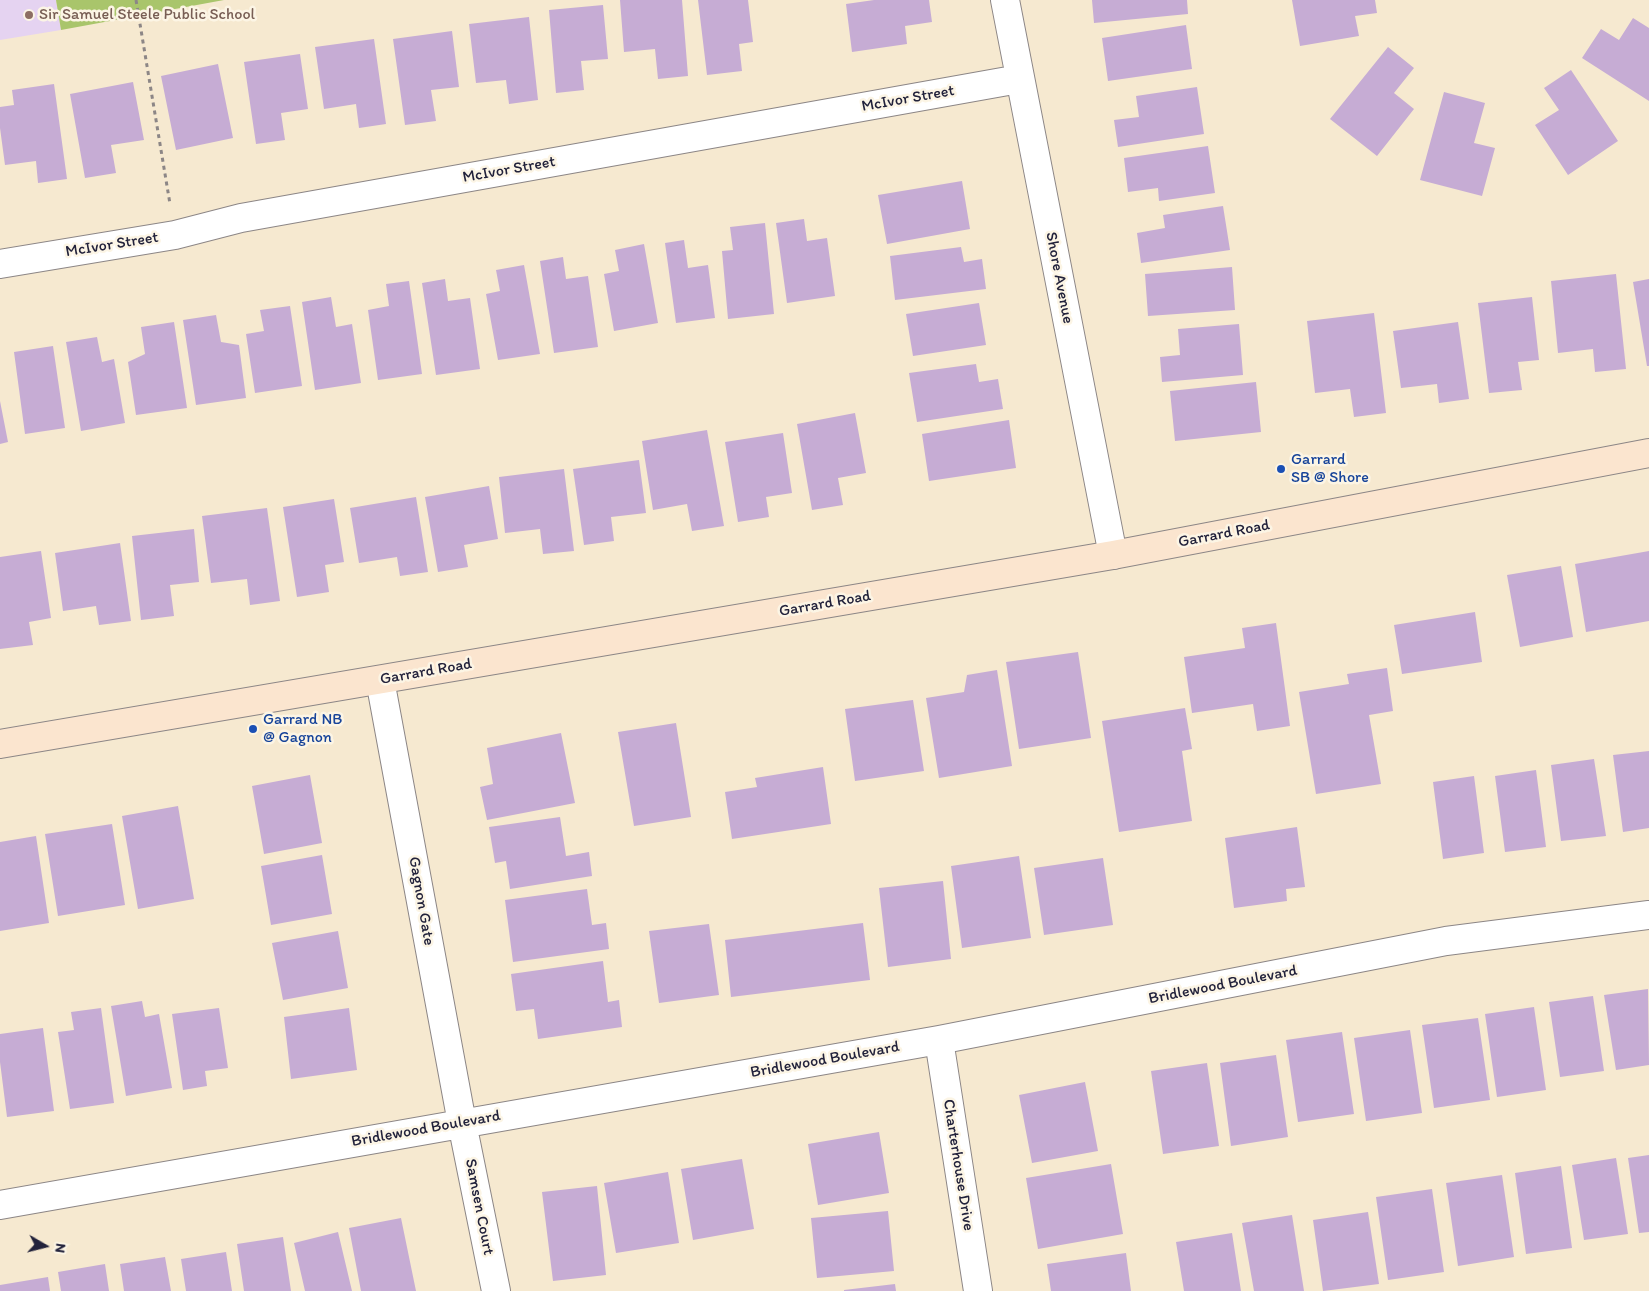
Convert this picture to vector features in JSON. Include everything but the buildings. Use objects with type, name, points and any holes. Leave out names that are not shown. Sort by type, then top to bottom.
[{"type":"street","name":"Shore Avenue","points":[[1005,0],[1113,555]]},
{"type":"street","name":"McIvor Street","points":[[0,264],[175,235],[241,218],[1019,79]]},
{"type":"street","name":"Garrard Road","points":[[0,744],[1113,555],[1649,453]]},
{"type":"street","name":"Gagnon Gate","points":[[380,680],[462,1123]]},
{"type":"street","name":"Bridlewood Boulevard","points":[[0,1205],[939,1040],[1446,941],[1649,915]]},
{"type":"street","name":"Charterhouse Drive","points":[[939,1040],[978,1291]]},
{"type":"street","name":"Samsen Court","points":[[462,1123],[496,1291]]},
{"type":"path","points":[[136,0],[175,235]]},
{"type":"shaded area","name":"Sir Samuel Steele Public School","points":[[0,0],[56,0],[61,30],[0,40]]},
{"type":"green space","points":[[56,0],[224,0],[61,30]]},
{"type":"place","name":"Sir Samuel Steele Public School","points":[[29,15]]},
{"type":"place","name":"Garrard SB @ Shore","points":[[1281,469]]},
{"type":"place","name":"Garrard NB @ Gagnon","points":[[253,729]]}]
